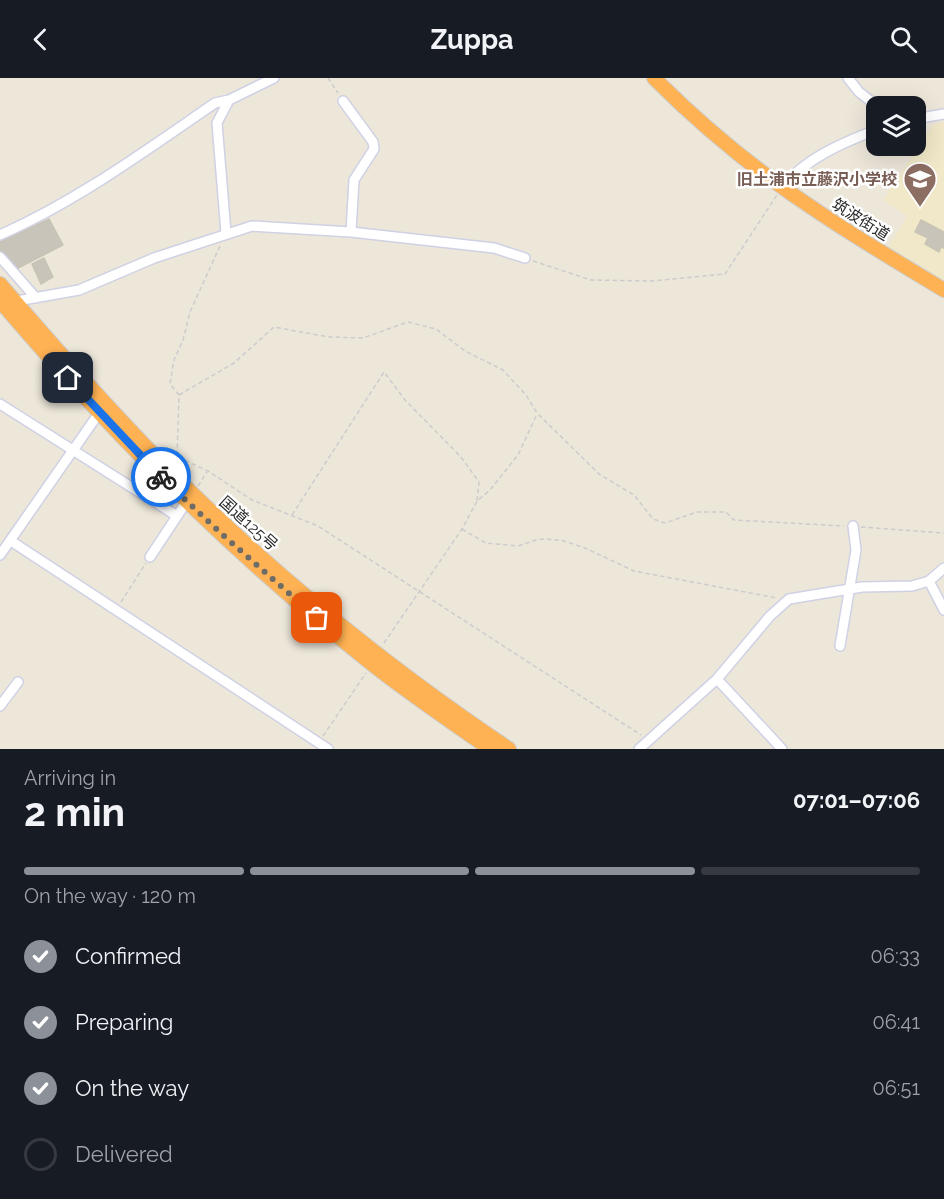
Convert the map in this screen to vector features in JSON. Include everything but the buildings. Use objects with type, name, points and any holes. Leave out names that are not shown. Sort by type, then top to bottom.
[{"type":"highway","name":"筑波街道","points":[[654,78],[720,138],[783,187],[819,213],[944,290]]},
{"type":"highway","name":"国道125号","points":[[0,284],[4,302],[99,413],[190,497],[281,588],[490,749]]},
{"type":"highway","name":"国道125号","points":[[4,302],[110,408],[190,497]]},
{"type":"highway","name":"国道125号","points":[[374,659],[509,749]]},
{"type":"street","points":[[0,235],[34,220],[96,184],[215,103],[229,100],[274,78]]},
{"type":"street","points":[[848,78],[859,93],[866,98]]},
{"type":"street","points":[[226,233],[217,123],[229,100]]},
{"type":"street","points":[[343,101],[373,142],[374,149],[354,180],[351,232]]},
{"type":"street","points":[[926,117],[944,114]]},
{"type":"street","points":[[783,187],[802,169],[841,143],[866,134]]},
{"type":"street","points":[[4,302],[80,290],[154,258],[252,226],[351,232],[494,248],[525,258]]},
{"type":"street","points":[[0,257],[36,298]]},
{"type":"street","points":[[0,404],[177,516]]},
{"type":"street","points":[[0,555],[99,413]]},
{"type":"street","points":[[150,557],[190,497]]},
{"type":"street","points":[[840,646],[856,549],[853,526]]},
{"type":"street","points":[[11,541],[328,749]]},
{"type":"street","points":[[639,749],[717,679],[770,616],[789,600],[862,586],[912,586],[929,581],[944,568]]},
{"type":"street","points":[[929,581],[944,610]]},
{"type":"street","points":[[717,679],[782,749]]},
{"type":"street","points":[[0,706],[18,682]]},
{"type":"path","points":[[328,78],[343,101]]},
{"type":"path","points":[[525,258],[591,280],[651,281],[725,274],[783,187]]},
{"type":"path","points":[[226,233],[190,312],[183,340],[174,360],[170,384],[178,396],[177,457],[208,471],[252,500],[318,526],[649,740]]},
{"type":"path","points":[[178,396],[234,363],[274,327],[329,337],[363,338],[408,322],[436,329],[465,351],[503,370],[526,395],[537,413],[599,474],[634,495],[652,519],[665,523],[697,512],[726,512],[734,520],[944,533]]},
{"type":"path","points":[[292,515],[384,372],[405,400],[461,457],[478,482],[477,501]]},
{"type":"path","points":[[318,743],[418,591],[462,529],[477,501],[490,490],[518,455],[537,413]]},
{"type":"path","points":[[190,497],[208,471]]},
{"type":"path","points":[[462,529],[486,543],[518,546],[539,539],[561,540],[585,548],[634,571],[789,600]]},
{"type":"path","points":[[116,611],[150,557]]},
{"type":"shaded area","name":"旧土浦市立藤沢小学校","points":[[944,122],[944,281],[887,249],[907,216],[883,200],[912,156],[926,156],[926,136],[933,125]]},
{"type":"way so far","points":[[161,477],[281,588],[317,618]]},
{"type":"place","name":"旧土浦市立藤沢小学校","points":[[920,208]]},
{"type":"route","points":[[68,378],[161,477]]}]
